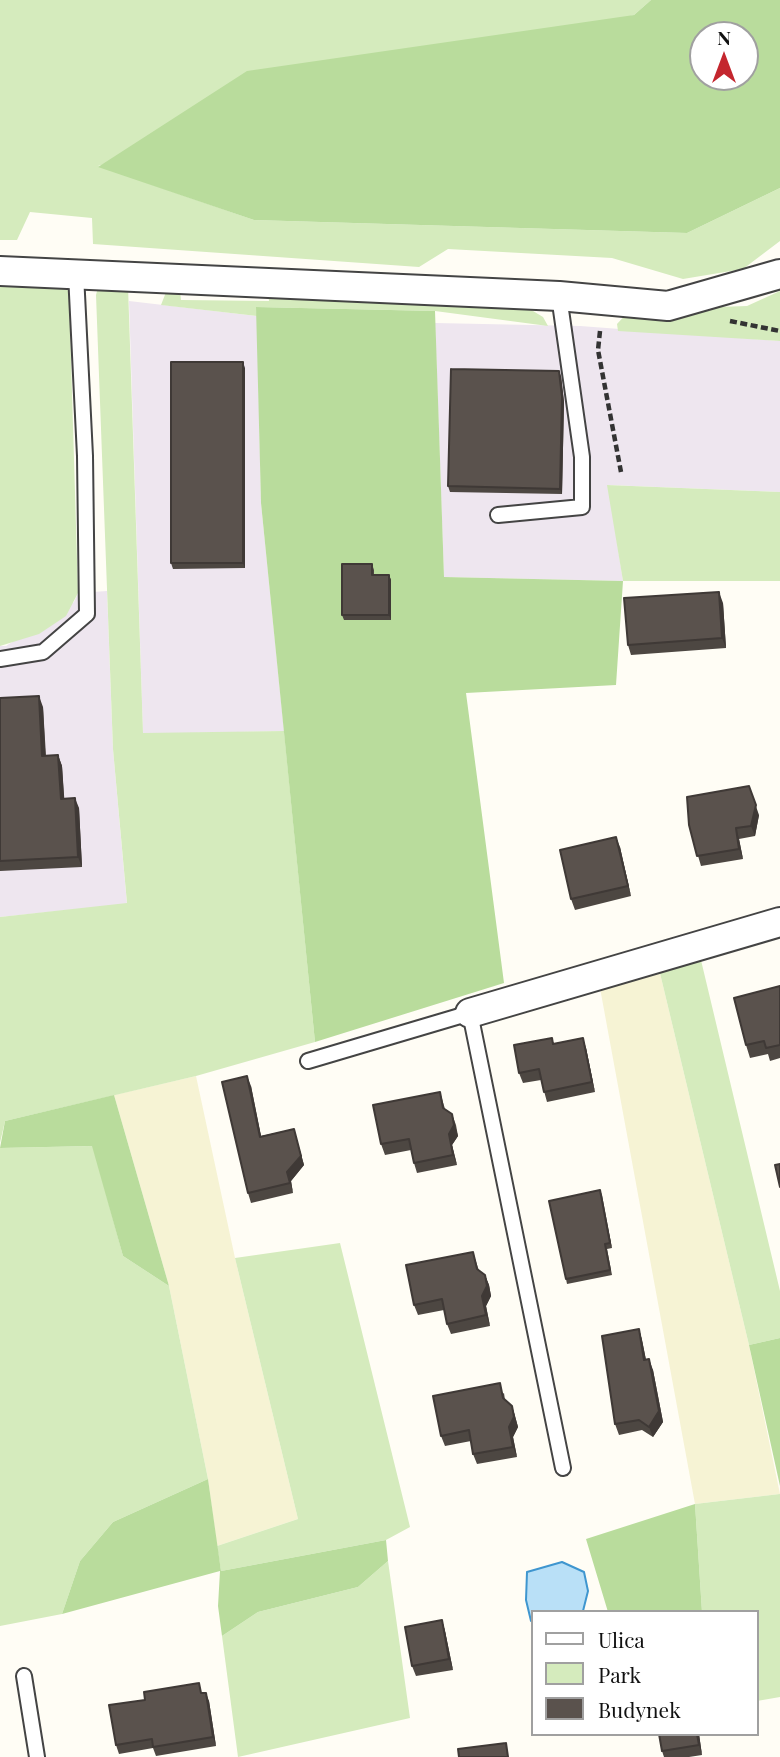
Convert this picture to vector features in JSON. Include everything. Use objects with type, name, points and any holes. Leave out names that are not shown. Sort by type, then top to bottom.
[{"type":"street","points":[[0,271],[559,296],[668,306],[780,274]]},
{"type":"street","points":[[470,1013],[780,922]]},
{"type":"lane","points":[[0,659],[43,652],[87,614],[85,456],[76,274]]},
{"type":"lane","points":[[498,515],[582,507],[582,457],[559,296]]},
{"type":"lane","points":[[309,1061],[470,1013],[563,1468]]},
{"type":"lane","points":[[24,1676],[37,1757]]},
{"type":"path","points":[[618,302],[601,319],[598,350],[621,472]]},
{"type":"shaded area","points":[[129,301],[257,316],[261,503],[284,731],[143,734]]},
{"type":"shaded area","points":[[435,323],[580,326],[780,341],[780,492],[608,485],[623,581],[444,577]]},
{"type":"shaded area","points":[[107,591],[113,749],[127,904],[0,917],[0,646],[6,646],[74,602],[78,593]]},
{"type":"shaded area","points":[[659,969],[749,1345],[780,1494],[695,1504],[600,988]]},
{"type":"shaded area","points":[[196,1076],[235,1258],[298,1519],[217,1546],[208,1479],[169,1286],[114,1095]]},
{"type":"green space","points":[[0,0],[651,0],[634,15],[98,166],[254,220],[687,233],[780,188],[780,241],[743,269],[683,279],[612,258],[448,249],[419,267],[93,244],[92,218],[30,212],[17,240],[0,240]]},
{"type":"green space","points":[[651,0],[780,0],[780,188],[687,233],[254,220],[98,167],[247,71],[634,15]]},
{"type":"green space","points":[[0,265],[60,280],[69,292],[78,593],[66,616],[39,634],[0,646]]},
{"type":"green space","points":[[100,280],[128,286],[143,733],[284,731],[315,1042],[196,1076],[5,1121],[0,1143],[0,917],[127,903],[113,749],[96,295]]},
{"type":"green space","points":[[267,280],[518,302],[543,317],[548,326],[435,311],[256,307],[257,316],[161,305],[168,287],[179,281],[181,300],[269,301]]},
{"type":"green space","points":[[780,291],[780,341],[618,331],[617,324],[630,310],[747,306]]},
{"type":"green space","points":[[256,307],[435,311],[444,577],[623,581],[616,685],[466,693],[504,983],[315,1042],[261,503]]},
{"type":"green space","points":[[607,485],[780,492],[780,581],[623,581]]},
{"type":"green space","points":[[700,956],[780,1291],[780,1338],[749,1345],[659,969]]},
{"type":"green space","points":[[114,1095],[169,1286],[123,1256],[92,1146],[0,1148],[5,1121]]},
{"type":"green space","points":[[93,1146],[123,1256],[169,1286],[208,1479],[113,1522],[80,1561],[62,1614],[0,1626],[0,1148]]},
{"type":"green space","points":[[340,1243],[410,1527],[386,1540],[221,1571],[217,1546],[298,1519],[235,1258]]},
{"type":"green space","points":[[780,1338],[780,1486],[749,1345]]},
{"type":"green space","points":[[208,1479],[221,1571],[386,1540],[388,1561],[358,1587],[258,1612],[222,1636],[218,1606],[220,1571],[62,1614],[80,1561],[113,1522]]},
{"type":"green space","points":[[780,1494],[780,1697],[759,1701],[759,1610],[702,1610],[695,1504]]},
{"type":"green space","points":[[695,1504],[702,1610],[607,1610],[586,1539]]},
{"type":"green space","points":[[388,1561],[410,1718],[238,1757],[222,1636],[258,1612],[358,1587]]},
{"type":"water","points":[[562,1562],[584,1572],[588,1591],[583,1610],[532,1610],[531,1621],[526,1600],[527,1572]]},
{"type":"building","points":[[171,362],[243,362],[243,563],[171,563]]},
{"type":"building","points":[[451,369],[559,371],[562,397],[560,489],[448,486]]},
{"type":"building","points":[[342,564],[372,564],[372,575],[389,575],[389,615],[342,615]]},
{"type":"building","points":[[719,592],[722,638],[628,645],[624,598]]},
{"type":"building","points":[[39,696],[42,756],[58,755],[61,799],[75,798],[78,857],[0,861],[0,698]]},
{"type":"building","points":[[749,786],[756,805],[751,826],[736,828],[739,849],[697,856],[689,825],[687,797]]},
{"type":"building","points":[[616,837],[628,886],[571,899],[560,850]]},
{"type":"building","points":[[780,986],[780,1045],[766,1048],[764,1041],[746,1045],[734,998]]},
{"type":"building","points":[[552,1038],[553,1044],[583,1038],[592,1082],[544,1092],[539,1069],[519,1073],[514,1045]]},
{"type":"building","points":[[247,1076],[260,1137],[294,1129],[301,1156],[287,1172],[290,1183],[248,1193],[222,1082]]},
{"type":"building","points":[[440,1092],[443,1108],[452,1114],[454,1125],[449,1134],[453,1155],[414,1163],[409,1139],[381,1144],[373,1105]]},
{"type":"building","points":[[780,1164],[780,1187],[775,1165]]},
{"type":"building","points":[[600,1190],[610,1243],[605,1244],[610,1270],[566,1279],[549,1201]]},
{"type":"building","points":[[473,1252],[477,1269],[485,1275],[487,1286],[482,1296],[486,1315],[447,1324],[442,1299],[414,1305],[406,1265]]},
{"type":"building","points":[[639,1329],[644,1360],[649,1359],[659,1411],[649,1427],[639,1420],[615,1424],[602,1336]]},
{"type":"building","points":[[500,1383],[503,1398],[512,1406],[514,1417],[509,1427],[513,1447],[473,1454],[469,1430],[441,1436],[433,1396]]},
{"type":"building","points":[[442,1620],[449,1659],[412,1666],[405,1627]]},
{"type":"building","points":[[199,1683],[201,1693],[206,1693],[213,1737],[153,1747],[152,1739],[116,1745],[109,1705],[145,1700],[144,1692]]},
{"type":"building","points":[[659,1736],[697,1736],[699,1745],[662,1751]]},
{"type":"building","points":[[506,1743],[508,1757],[459,1757],[458,1749]]}]
